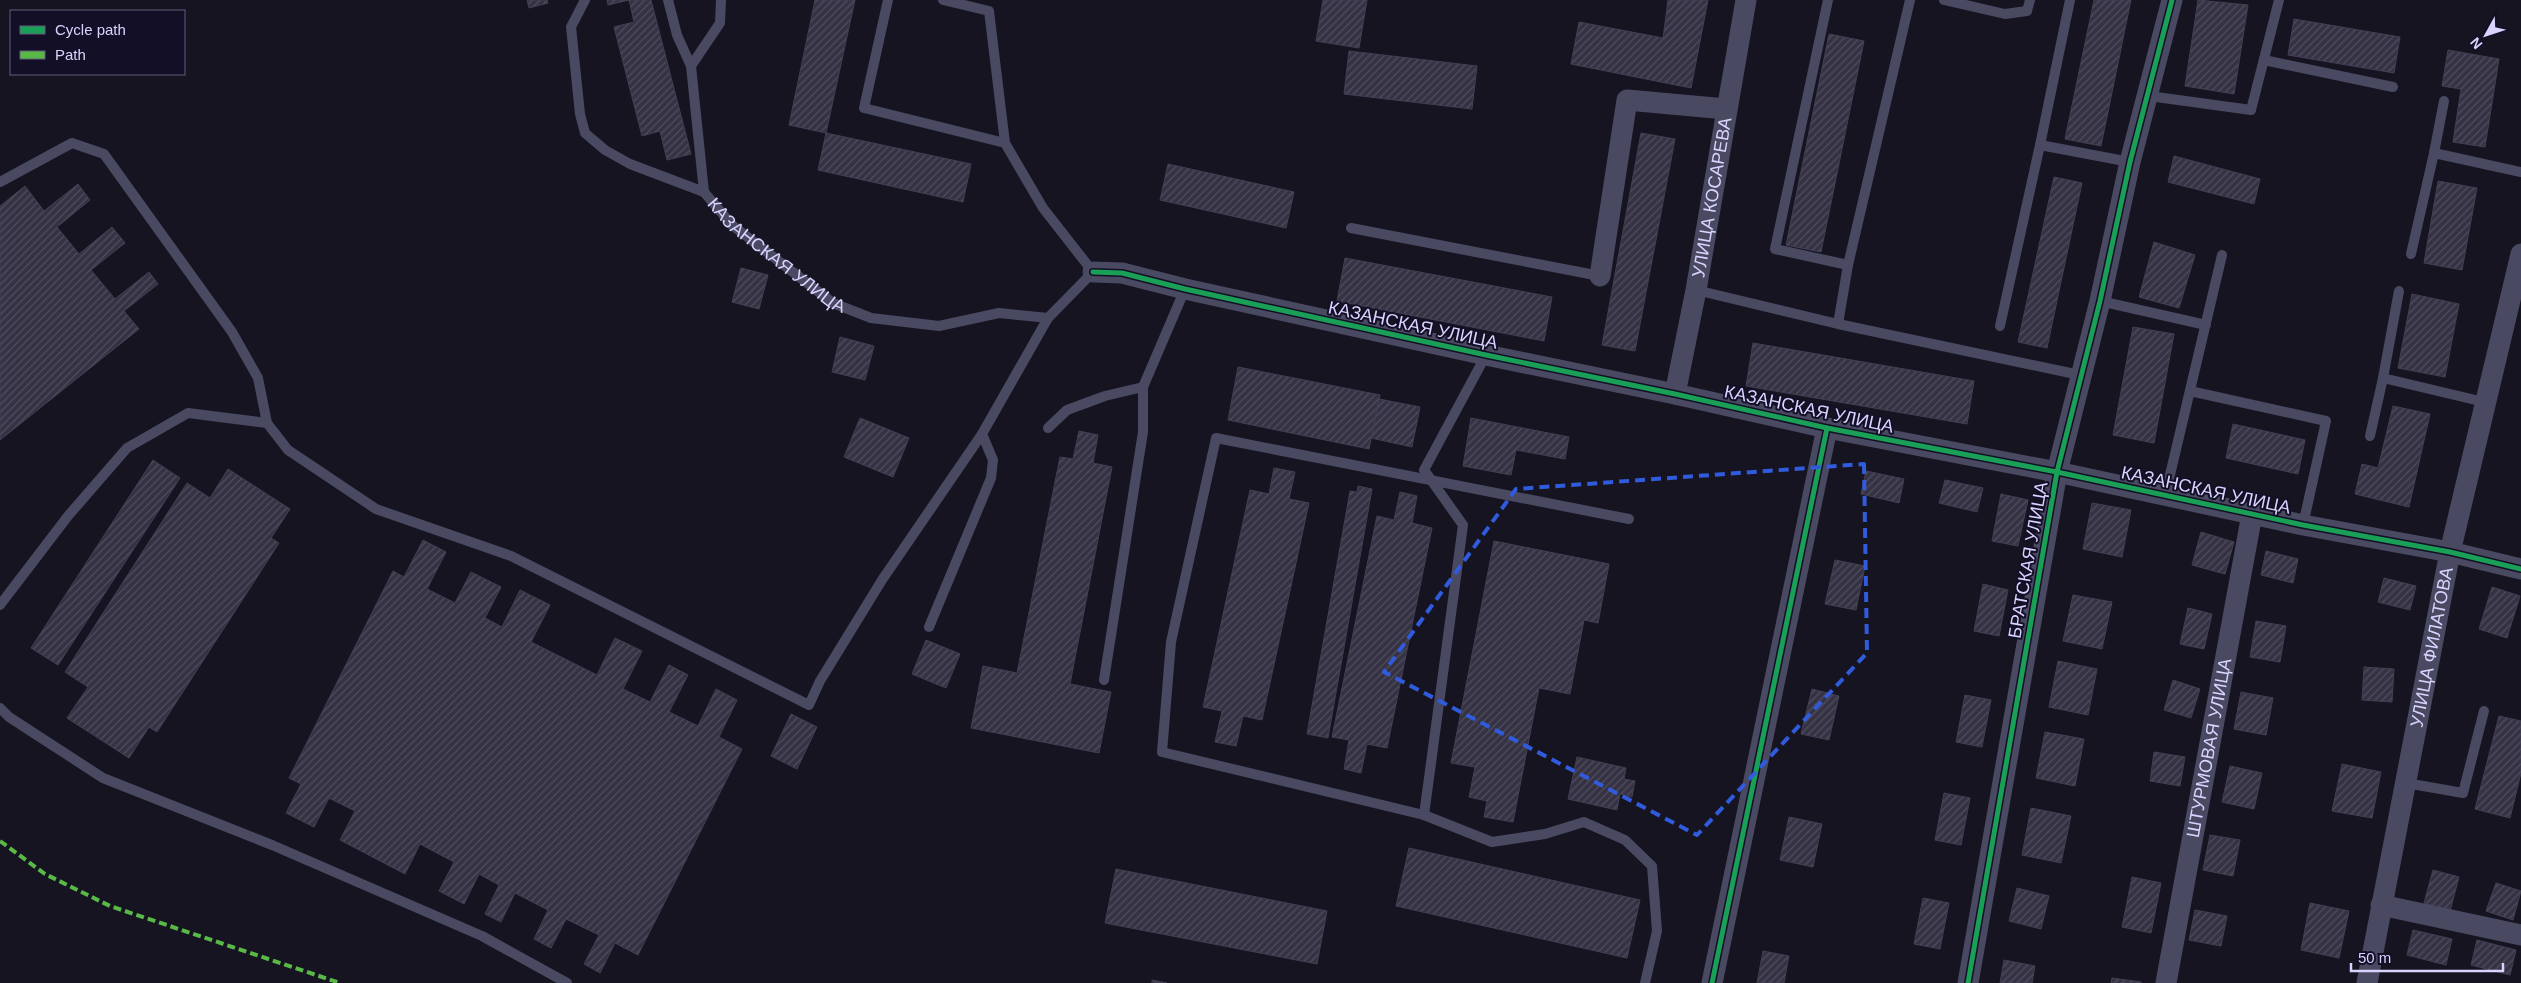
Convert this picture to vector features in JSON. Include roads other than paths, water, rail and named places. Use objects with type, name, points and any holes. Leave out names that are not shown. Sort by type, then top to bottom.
[{"type":"street","name":"УЛИЦА КОСАРЕВА","points":[[1675,394],[1696,290],[1746,0]]},
{"type":"street","name":"БРАТСКАЯ УЛИЦА","points":[[1968,983],[2057,472],[2100,301],[2130,162],[2149,96],[2172,0]]},
{"type":"street","points":[[1600,276],[1628,100],[1726,109]]},
{"type":"street","name":"УЛИЦА ФИЛАТОВА","points":[[2367,983],[2450,552],[2484,402],[2521,254]]},
{"type":"street","name":"КАЗАНСКАЯ УЛИЦА","points":[[1093,272],[1122,273],[1186,289],[1486,355],[1827,428],[2057,472],[2303,525],[2450,552],[2521,569]]},
{"type":"street","points":[[1712,983],[1827,428]]},
{"type":"street","name":"ШТУРМОВАЯ УЛИЦА","points":[[2166,983],[2252,514]]},
{"type":"street","points":[[2381,905],[2521,935]]},
{"type":"lane","points":[[585,0],[571,27],[580,114],[585,132],[605,150],[630,164],[704,192]]},
{"type":"lane","name":"КАЗАНСКАЯ УЛИЦА","points":[[668,0],[677,35],[691,66],[704,192],[732,225],[833,304],[872,318],[938,326],[999,313],[1048,318]]},
{"type":"lane","points":[[691,66],[720,23],[721,0]]},
{"type":"lane","points":[[888,0],[864,108],[1005,143]]},
{"type":"lane","points":[[0,182],[72,143],[104,154],[232,332],[258,378],[267,423],[288,450],[376,509],[511,556],[809,705],[820,681],[882,580],[982,434],[1048,318],[1093,272],[1043,208],[1005,143],[990,11],[943,0]]},
{"type":"lane","points":[[1828,0],[1775,249],[1848,265]]},
{"type":"lane","points":[[1838,324],[1848,265],[1910,0]]},
{"type":"lane","points":[[1944,0],[2005,14],[2027,11],[2030,0]]},
{"type":"lane","points":[[2000,326],[2070,0]]},
{"type":"lane","points":[[2149,96],[2251,110],[2279,0]]},
{"type":"lane","points":[[2264,60],[2393,87]]},
{"type":"lane","points":[[2411,254],[2444,101]]},
{"type":"lane","points":[[2040,145],[2130,162]]},
{"type":"lane","points":[[2434,153],[2521,172]]},
{"type":"lane","points":[[1351,228],[1600,276]]},
{"type":"lane","points":[[2165,496],[2222,254]]},
{"type":"lane","points":[[1104,680],[1143,432],[1143,387],[1186,289]]},
{"type":"lane","points":[[1696,290],[1838,324],[2080,375]]},
{"type":"lane","points":[[2370,436],[2399,290]]},
{"type":"lane","points":[[2100,301],[2206,325]]},
{"type":"lane","points":[[1424,815],[1463,525],[1424,470],[1486,355]]},
{"type":"lane","points":[[2383,378],[2484,402]]},
{"type":"lane","points":[[1048,428],[1067,410],[1105,396],[1143,387]]},
{"type":"lane","points":[[2190,391],[2326,421],[2303,525]]},
{"type":"lane","points":[[0,605],[68,516],[127,448],[188,413],[267,423]]},
{"type":"lane","points":[[928,627],[991,478],[994,460],[982,434]]},
{"type":"lane","points":[[1629,519],[1216,438],[1172,642],[1162,752],[1424,815],[1492,842],[1544,834],[1584,822],[1625,840],[1652,866],[1657,931],[1645,983]]},
{"type":"lane","points":[[0,708],[9,718],[103,778],[272,845],[482,936],[567,983]]},
{"type":"lane","points":[[2406,783],[2463,793],[2484,711]]}]
